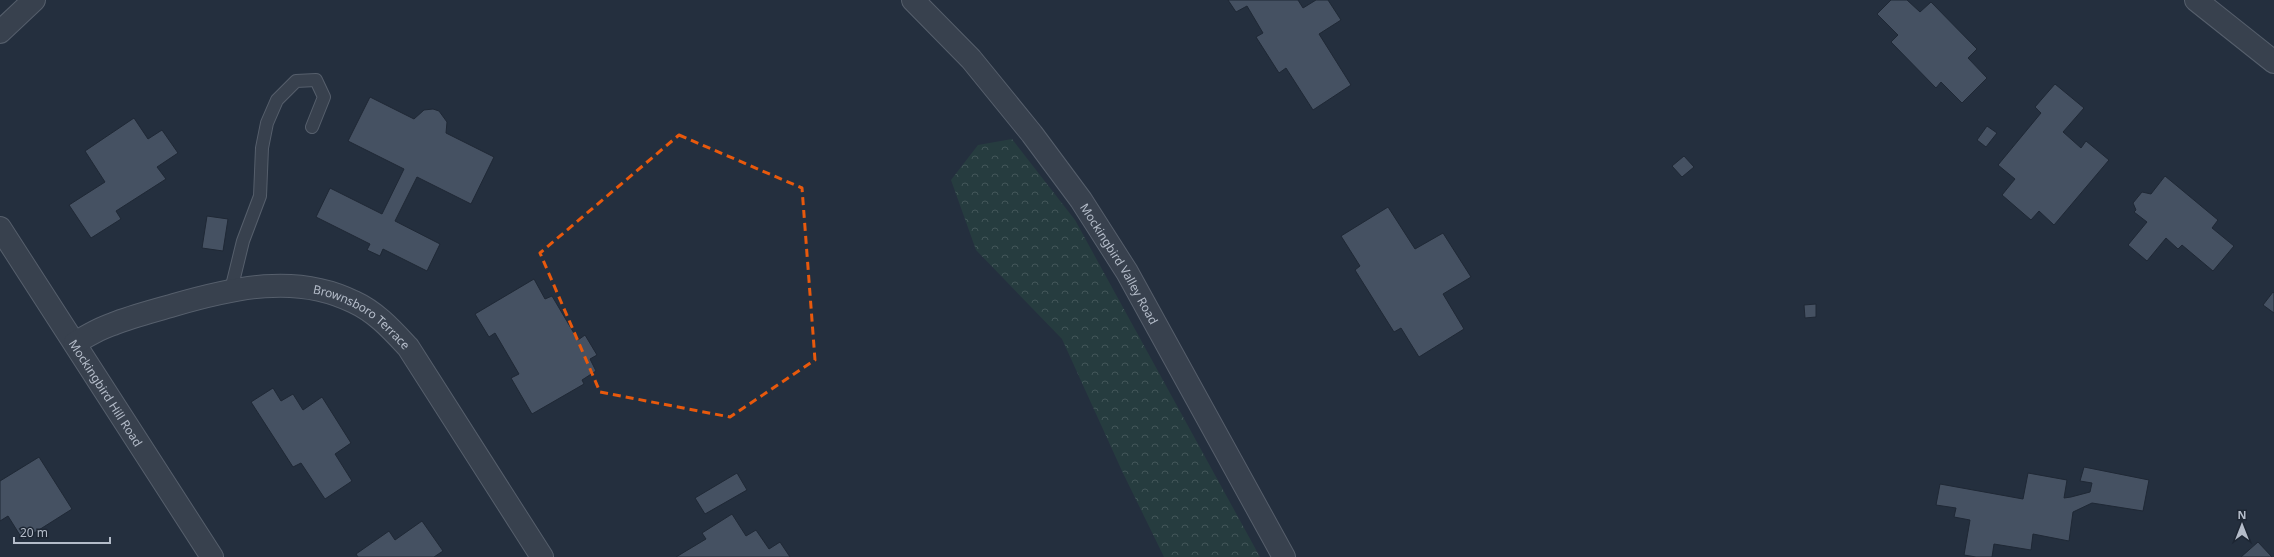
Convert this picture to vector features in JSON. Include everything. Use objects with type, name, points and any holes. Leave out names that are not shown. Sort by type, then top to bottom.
[{"type":"street","points":[[0,32],[34,0]]},
{"type":"street","name":"Mockingbird Valley Road","points":[[913,0],[971,59],[1032,134],[1080,200],[1130,278],[1284,557]]},
{"type":"street","points":[[2196,0],[2274,62]]},
{"type":"street","name":"Mockingbird Hill Road","points":[[0,228],[212,557]]},
{"type":"street","name":"Brownsboro Terrace","points":[[75,343],[112,324],[231,290],[266,285],[290,285],[314,288],[355,302],[385,323],[408,346],[542,557]]},
{"type":"lane","points":[[231,290],[243,241],[260,196],[262,148],[267,123],[277,100],[296,81],[316,80],[324,97],[312,127]]},
{"type":"highlighted area","points":[[679,135],[802,188],[815,360],[730,417],[600,392],[540,253]]},
{"type":"green space","points":[[1012,139],[1075,220],[1260,557],[1164,557],[1122,471],[1062,339],[976,250],[951,180],[978,145]]},
{"type":"building","points":[[1228,0],[1298,0],[1303,8],[1316,0],[1328,0],[1341,20],[1319,34],[1351,85],[1313,110],[1286,68],[1279,73],[1256,37],[1263,33],[1247,6],[1236,12]]},
{"type":"building","points":[[1891,0],[1907,0],[1920,12],[1931,2],[1977,49],[1968,58],[1987,78],[1962,103],[1941,82],[1936,88],[1891,42],[1898,35],[1877,14]]},
{"type":"building","points":[[2055,84],[2084,108],[2063,132],[2081,148],[2086,141],[2109,160],[2054,225],[2039,211],[2031,220],[2002,195],[2015,179],[1998,165],[2041,113],[2035,107]]},
{"type":"building","points":[[370,97],[414,119],[424,110],[433,109],[439,111],[447,122],[446,133],[494,157],[471,204],[417,177],[395,221],[440,244],[427,271],[383,249],[380,256],[367,250],[370,244],[316,217],[330,188],[382,214],[404,169],[348,141]]},
{"type":"building","points":[[134,118],[148,139],[162,130],[178,153],[157,167],[166,179],[116,211],[121,219],[91,238],[69,205],[105,182],[85,151]]},
{"type":"building","points":[[1987,126],[1997,133],[1986,147],[1977,140]]},
{"type":"building","points":[[1684,156],[1694,167],[1682,177],[1672,166]]},
{"type":"building","points":[[2165,176],[2218,220],[2212,228],[2234,246],[2213,271],[2182,245],[2178,249],[2166,238],[2147,261],[2128,245],[2147,222],[2134,212],[2136,210],[2133,203],[2142,192],[2151,194]]},
{"type":"building","points":[[1388,207],[1415,249],[1443,233],[1471,277],[1443,294],[1464,329],[1419,357],[1401,328],[1394,332],[1355,270],[1360,266],[1341,236]]},
{"type":"building","points":[[207,216],[228,219],[223,251],[202,248]]},
{"type":"building","points":[[534,279],[545,299],[552,296],[578,340],[585,335],[597,355],[590,359],[596,371],[582,380],[584,384],[532,414],[511,378],[519,374],[495,333],[489,337],[475,314]]},
{"type":"building","points":[[2273,292],[2274,293],[2274,313],[2263,305]]},
{"type":"building","points":[[1816,304],[1816,317],[1805,318],[1804,305]]},
{"type":"building","points":[[273,388],[281,401],[293,394],[303,410],[322,397],[351,443],[335,454],[352,481],[325,499],[301,463],[293,467],[251,402]]},
{"type":"building","points":[[39,457],[72,509],[23,540],[8,516],[0,521],[0,481]]},
{"type":"building","points":[[2084,467],[2149,480],[2143,511],[2092,503],[2073,512],[2069,541],[2033,534],[2031,550],[1994,544],[1992,557],[1976,557],[1964,555],[1970,520],[1954,517],[1956,508],[1936,505],[1940,484],[2023,499],[2028,473],[2067,480],[2064,498],[2071,497],[2090,492],[2092,483],[2080,481]]},
{"type":"building","points":[[737,473],[747,490],[705,514],[695,498]]},
{"type":"building","points":[[732,514],[746,536],[756,530],[769,549],[780,542],[790,557],[676,557],[706,539],[702,533]]},
{"type":"building","points":[[422,521],[443,551],[434,557],[358,557],[356,554],[389,531],[395,540]]},
{"type":"building","points":[[2258,542],[2272,557],[2241,557]]}]
